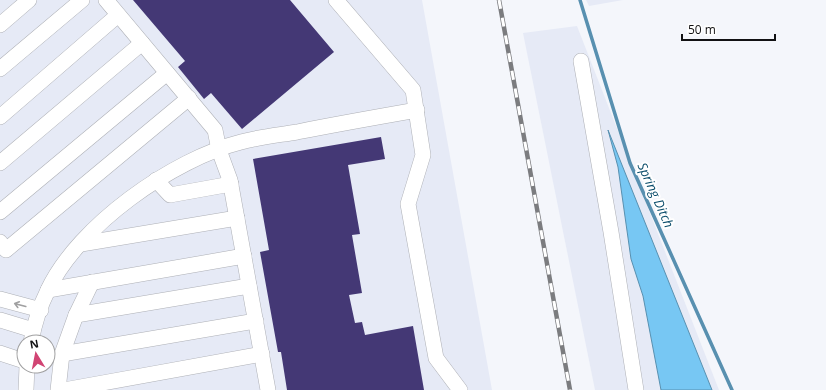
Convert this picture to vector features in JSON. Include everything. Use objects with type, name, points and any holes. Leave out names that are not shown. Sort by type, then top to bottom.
[{"type":"lane","points":[[0,25],[29,0]]},
{"type":"lane","points":[[0,68],[82,0]]},
{"type":"lane","points":[[106,0],[215,130],[219,150],[231,184],[262,354],[264,389]]},
{"type":"lane","points":[[336,0],[413,90],[423,155],[408,204],[436,358],[460,390]]},
{"type":"lane","points":[[0,117],[118,15]]},
{"type":"lane","points":[[0,163],[142,43]]},
{"type":"lane","points":[[581,61],[612,239],[636,390]]},
{"type":"lane","points":[[0,212],[167,73]]},
{"type":"lane","points":[[0,242],[6,250],[189,98]]},
{"type":"lane","points":[[33,334],[48,290],[68,259],[81,244],[120,207],[156,180],[190,161],[240,142],[417,110]]},
{"type":"lane","points":[[156,180],[170,195],[231,184]]},
{"type":"lane","points":[[81,244],[237,218]]},
{"type":"lane","points":[[48,290],[244,256]]},
{"type":"lane","points":[[58,390],[62,354],[76,314],[92,282]]},
{"type":"lane","points":[[76,314],[249,286]]},
{"type":"lane","points":[[0,299],[40,310]]},
{"type":"lane","points":[[0,320],[28,334]]},
{"type":"lane","points":[[62,354],[256,321]]},
{"type":"lane","points":[[0,353],[16,358]]},
{"type":"lane","points":[[64,390],[262,354]]},
{"type":"lane","points":[[26,390],[27,374]]},
{"type":"shaded area","points":[[0,0],[422,0],[492,390],[0,390]]},
{"type":"shaded area","points":[[586,0],[623,0],[589,6]]},
{"type":"shaded area","points":[[577,26],[719,390],[595,390],[523,33]]},
{"type":"water","points":[[608,130],[712,390],[661,390],[643,296],[631,259],[618,167]]},
{"type":"building","points":[[133,0],[290,0],[334,52],[242,129],[211,93],[204,99],[178,67],[185,61]]},
{"type":"building","points":[[381,137],[385,159],[348,165],[360,234],[352,235],[362,293],[349,295],[355,323],[362,322],[365,335],[413,326],[424,390],[287,390],[281,352],[278,352],[260,252],[269,250],[253,159]]},
{"type":"waterway","name":"Spring Ditch","points":[[580,0],[630,163],[732,390]]},
{"type":"railway","points":[[499,0],[570,390]]}]
